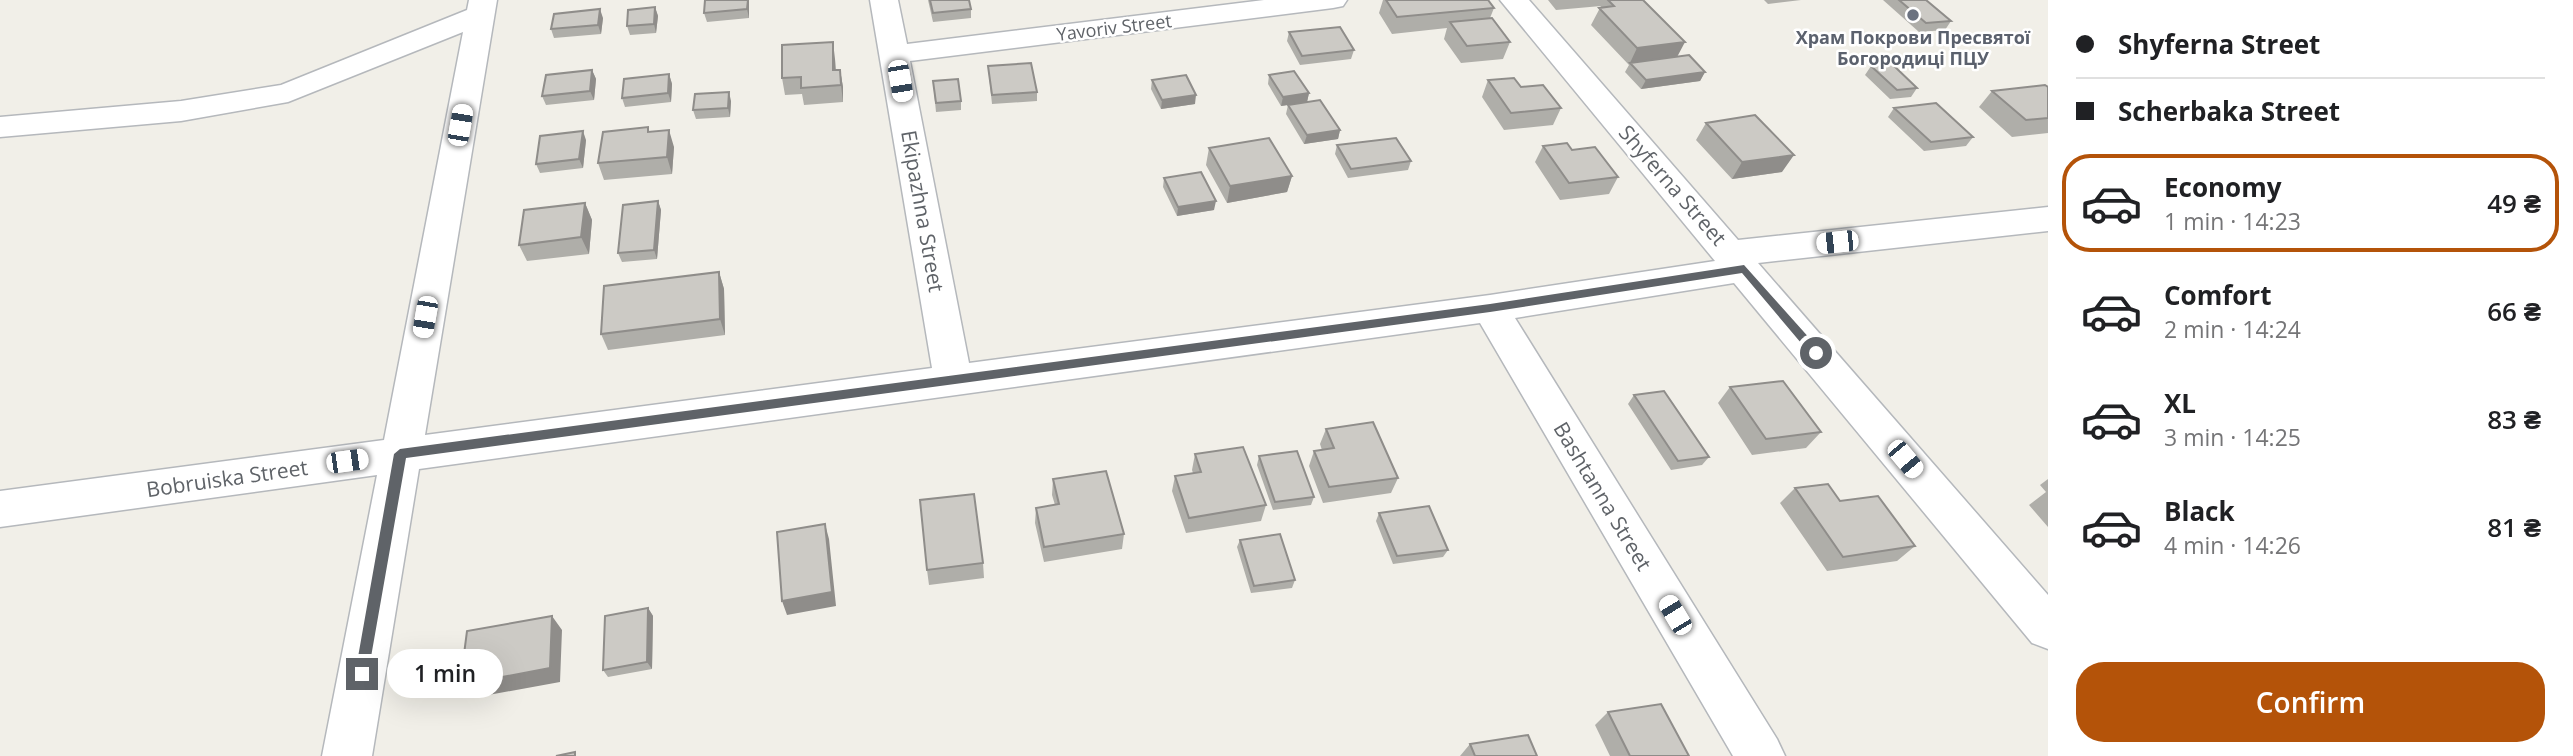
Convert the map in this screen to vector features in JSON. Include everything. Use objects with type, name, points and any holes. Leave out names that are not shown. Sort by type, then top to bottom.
[{"type":"street","name":"Ekipazhna Street","points":[[884,0],[953,381]]},
{"type":"street","name":"Yavoriv Street","points":[[895,54],[1333,0]]},
{"type":"street","name":"Shyferna Street","points":[[1514,0],[2048,628]]},
{"type":"street","points":[[0,127],[181,111],[288,93],[482,7]]},
{"type":"street","points":[[347,756],[482,7]]},
{"type":"street","name":"Bobruiska Street","points":[[0,509],[1490,308],[1738,261],[2048,219]]},
{"type":"street","name":"Bashtanna Street","points":[[1490,308],[1760,756]]},
{"type":"building","points":[[705,0],[748,0],[747,9],[704,13]]},
{"type":"building","points":[[930,0],[969,0],[971,9],[933,13]]},
{"type":"building","points":[[1386,0],[1488,0],[1494,8],[1397,17]]},
{"type":"building","points":[[1608,0],[1643,0],[1685,42],[1637,48],[1599,8],[1614,6]]},
{"type":"building","points":[[1899,0],[1926,0],[1951,21],[1926,23]]},
{"type":"building","points":[[655,7],[654,24],[627,26],[628,10]]},
{"type":"building","points":[[600,9],[598,25],[551,29],[554,14]]},
{"type":"building","points":[[1492,18],[1510,42],[1467,46],[1450,22]]},
{"type":"building","points":[[1340,27],[1354,50],[1302,56],[1289,32]]},
{"type":"building","points":[[833,42],[833,70],[840,70],[841,85],[801,88],[801,77],[782,78],[782,45]]},
{"type":"building","points":[[1689,55],[1705,72],[1646,80],[1630,63]]},
{"type":"building","points":[[1031,63],[1037,92],[992,95],[988,66]]},
{"type":"building","points":[[1892,64],[1917,88],[1897,90],[1871,66]]},
{"type":"building","points":[[592,70],[590,91],[542,96],[546,75]]},
{"type":"building","points":[[1294,71],[1309,93],[1283,97],[1269,75]]},
{"type":"building","points":[[669,74],[668,93],[622,98],[624,79]]},
{"type":"building","points":[[1186,75],[1196,95],[1162,100],[1152,80]]},
{"type":"building","points":[[1514,78],[1521,87],[1543,85],[1561,108],[1511,113],[1488,80]]},
{"type":"building","points":[[958,79],[961,101],[936,103],[933,81]]},
{"type":"building","points":[[2045,85],[2048,87],[2048,118],[2026,120],[1992,91]]},
{"type":"building","points":[[729,92],[728,108],[693,110],[695,94]]},
{"type":"building","points":[[1320,100],[1340,130],[1307,135],[1288,105]]},
{"type":"building","points":[[1936,103],[1973,137],[1931,142],[1894,108]]},
{"type":"building","points":[[1755,115],[1794,155],[1742,162],[1706,123]]},
{"type":"building","points":[[648,127],[648,132],[669,130],[667,157],[598,163],[603,132]]},
{"type":"building","points":[[583,131],[579,159],[536,164],[540,136]]},
{"type":"building","points":[[1269,138],[1292,176],[1230,186],[1209,148]]},
{"type":"building","points":[[1396,138],[1411,161],[1351,169],[1337,145]]},
{"type":"building","points":[[1567,143],[1572,150],[1595,147],[1618,177],[1569,183],[1543,146]]},
{"type":"building","points":[[1201,172],[1216,201],[1178,207],[1164,178]]},
{"type":"building","points":[[658,201],[654,250],[618,253],[623,205]]},
{"type":"building","points":[[585,203],[581,237],[519,245],[524,210]]},
{"type":"building","points":[[719,272],[720,319],[601,334],[604,286]]},
{"type":"building","points":[[1783,381],[1821,432],[1766,439],[1730,387]]},
{"type":"building","points":[[1664,391],[1709,457],[1678,461],[1634,395]]},
{"type":"building","points":[[1373,422],[1398,478],[1329,487],[1314,451],[1334,448],[1326,429]]},
{"type":"building","points":[[1243,447],[1266,505],[1189,518],[1175,476],[1201,472],[1195,454]]},
{"type":"building","points":[[1297,451],[1314,497],[1275,502],[1259,456]]},
{"type":"building","points":[[1106,471],[1124,534],[1044,547],[1036,508],[1059,504],[1053,479]]},
{"type":"building","points":[[1828,484],[1840,501],[1878,496],[1915,546],[1843,557],[1795,488]]},
{"type":"building","points":[[974,494],[983,563],[927,570],[920,500]]},
{"type":"building","points":[[1429,506],[1448,550],[1397,556],[1379,513]]},
{"type":"building","points":[[825,524],[832,592],[782,601],[777,532]]},
{"type":"building","points":[[1280,534],[1295,580],[1254,586],[1240,540]]},
{"type":"building","points":[[648,608],[647,662],[603,670],[605,616]]},
{"type":"building","points":[[552,616],[550,668],[460,685],[467,631]]},
{"type":"building","points":[[1661,704],[1689,756],[1630,756],[1608,712]]},
{"type":"building","points":[[1528,735],[1537,756],[1475,756],[1470,744]]},
{"type":"building","points":[[575,752],[575,756],[556,756]]},
{"type":"place","name":"Храм Покрови Пресвятої Богородиці ПЦУ","points":[[1913,15]]},
{"type":"route","points":[[362,674],[400,454],[1490,308],[1744,269],[1816,353]]}]
